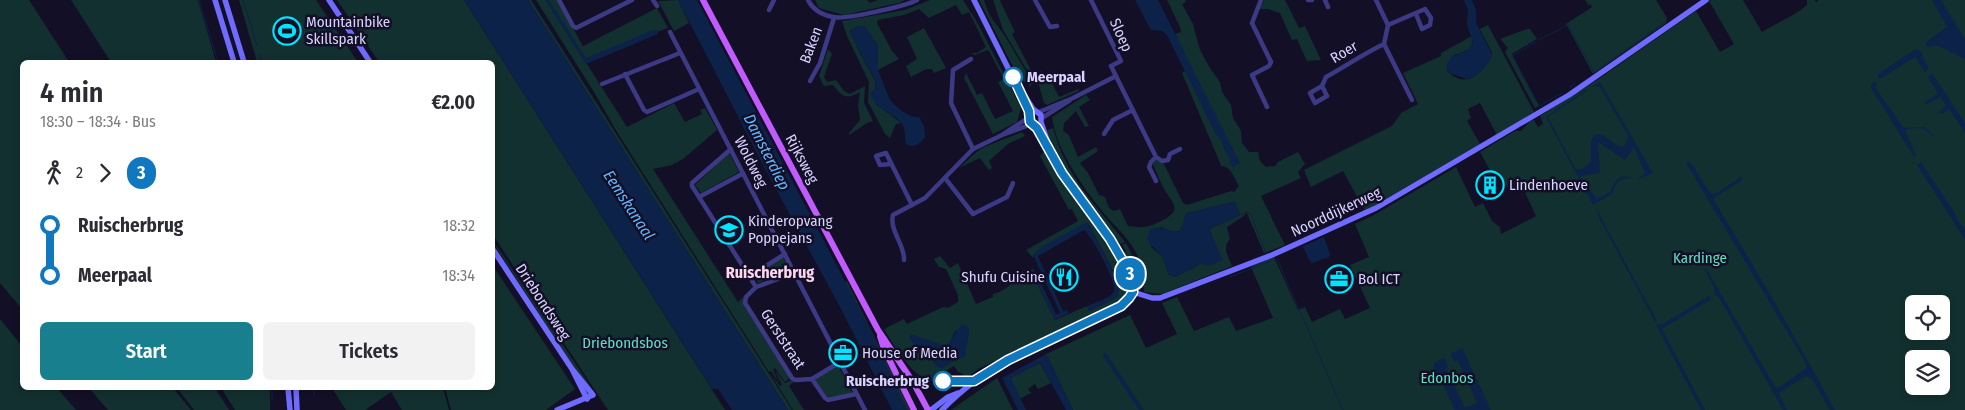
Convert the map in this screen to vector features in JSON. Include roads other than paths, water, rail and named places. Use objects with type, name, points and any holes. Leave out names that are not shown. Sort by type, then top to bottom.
[{"type":"main road","name":"Rijksweg","points":[[703,0],[878,330],[929,410]]},
{"type":"main road","name":"Rijksweg","points":[[878,330],[884,349],[914,410]]},
{"type":"street","points":[[215,0],[233,60]]},
{"type":"street","points":[[225,0],[243,60]]},
{"type":"street","points":[[329,0],[369,60]]},
{"type":"street","points":[[559,0],[573,26],[576,28],[632,0]]},
{"type":"street","points":[[653,0],[657,6]]},
{"type":"street","points":[[769,10],[774,0]]},
{"type":"street","name":"Baken","points":[[808,0],[816,11],[834,18],[904,5],[917,0]]},
{"type":"street","points":[[1035,0],[1050,27],[1058,26]]},
{"type":"street","name":"Sloep","points":[[1091,0],[1121,61],[1111,66],[1156,157]]},
{"type":"street","points":[[1261,0],[1252,23],[1271,62],[1269,66],[1252,75],[1267,107]]},
{"type":"street","points":[[1325,0],[1328,7]]},
{"type":"street","points":[[1376,0],[1388,24],[1384,44],[1412,100]]},
{"type":"street","name":"Noorddijkerweg","points":[[1133,292],[1152,298],[1160,298],[1272,255],[1371,211],[1569,96],[1706,0]]},
{"type":"street","points":[[974,1],[1018,86],[1029,116],[1037,122]]},
{"type":"street","points":[[1388,24],[1412,13],[1416,14]]},
{"type":"street","name":"Baken","points":[[810,81],[820,63],[834,18]]},
{"type":"street","name":"Woldweg","points":[[670,32],[865,410]]},
{"type":"street","name":"Roer","points":[[1322,86],[1326,77],[1384,44]]},
{"type":"street","points":[[602,84],[680,53]]},
{"type":"street","points":[[971,59],[953,70],[950,99],[973,149]]},
{"type":"street","points":[[625,74],[644,110],[647,112],[699,89]]},
{"type":"street","name":"Sloep","points":[[1037,122],[1074,98],[1116,76]]},
{"type":"street","points":[[929,410],[1008,360],[1121,306],[1133,292],[1133,279],[1120,255],[1062,173],[1037,122],[1037,111],[1018,86]]},
{"type":"street","name":"Sloep","points":[[1037,111],[1074,98]]},
{"type":"street","points":[[1104,134],[1113,120],[1133,110]]},
{"type":"street","points":[[1002,135],[1037,111]]},
{"type":"street","points":[[904,260],[905,253],[892,218],[925,198],[973,149],[1002,135],[1037,122]]},
{"type":"street","points":[[730,149],[692,183],[692,186],[756,288],[794,273]]},
{"type":"street","points":[[1156,181],[1149,167],[1150,162],[1156,157],[1168,160],[1170,154],[1180,149]]},
{"type":"street","points":[[890,164],[912,205]]},
{"type":"street","points":[[699,197],[742,174]]},
{"type":"street","points":[[944,178],[972,214],[1007,197],[1013,184]]},
{"type":"street","name":"Driebondsweg","points":[[495,253],[572,369],[593,396],[587,399],[572,369]]},
{"type":"street","points":[[750,276],[785,254]]},
{"type":"street","name":"Gerststraat","points":[[756,288],[746,297],[745,303],[792,378],[795,380],[812,379]]},
{"type":"street","points":[[840,362],[812,379],[828,400],[856,394]]},
{"type":"street","points":[[288,390],[290,410]]},
{"type":"street","points":[[296,390],[297,410]]},
{"type":"street","points":[[942,410],[960,392]]},
{"type":"street","points":[[558,410],[587,399]]},
{"type":"water","name":"Eemskanaal","points":[[464,0],[528,0],[788,410],[732,410],[718,389],[712,389]]},
{"type":"water","points":[[545,0],[549,0],[586,58],[656,29],[658,34],[586,64]]},
{"type":"water","name":"Damsterdiep","points":[[678,0],[697,0],[867,323],[907,410],[892,410],[841,309],[764,167]]},
{"type":"water","points":[[1135,0],[1158,0],[1240,163],[1233,168],[1230,162],[1231,159],[1224,149],[1222,141],[1216,135],[1167,35],[1162,31],[1151,30]]},
{"type":"water","points":[[1464,0],[1472,0],[1476,10],[1476,22],[1492,55],[1483,70],[1467,79],[1449,73],[1446,66],[1451,57],[1466,51],[1473,43],[1467,24],[1468,10]]},
{"type":"water","points":[[1932,0],[1941,0],[1965,39],[1965,59],[1936,45],[1928,48],[1926,42],[1947,27]]},
{"type":"water","points":[[864,25],[878,45],[878,70],[889,98],[902,111],[911,116],[919,117],[924,126],[925,137],[917,145],[906,144],[902,124],[898,119],[880,108],[870,93],[876,89],[875,81],[850,33],[853,28]]},
{"type":"water","points":[[1916,49],[1923,53],[1923,58],[1929,69],[1925,72],[1915,57],[1880,79],[1877,76],[1878,74]]},
{"type":"water","points":[[1932,73],[1965,123],[1965,133],[1949,109],[1942,114],[1939,112],[1946,105],[1940,97],[1925,105],[1925,102],[1938,94],[1928,77]]},
{"type":"water","points":[[1600,82],[1653,173],[1637,180],[1645,173],[1634,147],[1625,160],[1598,142],[1600,173],[1580,176],[1597,199],[1610,192],[1618,179],[1629,177],[1633,179],[1619,181],[1612,194],[1593,205],[1546,117],[1587,89],[1587,91],[1548,117],[1575,168],[1580,170],[1591,162],[1591,141],[1594,135],[1602,135],[1616,145],[1623,147],[1628,139],[1627,134],[1600,87],[1591,87]]},
{"type":"water","points":[[1874,82],[1877,83],[1876,89],[1904,128],[1925,127],[1935,138],[1922,129],[1905,130],[1916,156],[1914,157],[1912,154],[1871,88],[1870,86]]},
{"type":"water","points":[[1688,161],[1692,164],[1710,193],[1717,193],[1742,176],[1741,181],[1715,197],[1714,200],[1777,306],[1835,410],[1830,410],[1812,379],[1806,376],[1779,393],[1787,410],[1783,410],[1719,297],[1715,295],[1714,287],[1705,270],[1706,268],[1775,387],[1779,388],[1806,368],[1807,365],[1686,163]]},
{"type":"water","points":[[1921,162],[1953,210],[1960,224],[1965,228],[1965,240],[1917,165]]},
{"type":"water","points":[[1235,201],[1240,215],[1209,229],[1223,260],[1209,266],[1200,264],[1175,277],[1169,275],[1162,256],[1148,242],[1150,230],[1159,228],[1179,232],[1187,213]]},
{"type":"water","points":[[1597,210],[1657,321],[1655,322],[1598,216]]},
{"type":"water","points":[[1088,223],[1120,285],[1117,297],[1089,311],[1087,306],[1110,296],[1114,291],[1114,286],[1103,259],[1084,230],[1038,256],[1063,311],[1067,310],[1069,313],[1055,320],[1035,279],[1038,277],[1056,314],[1060,313],[1033,255],[1041,247]]},
{"type":"water","points":[[1324,237],[1330,254],[1329,257],[1312,263],[1303,246]]},
{"type":"water","points":[[1709,296],[1711,297],[1710,300],[1662,329],[1705,410],[1701,410],[1656,325],[1663,324]]},
{"type":"water","points":[[963,324],[968,327],[969,331],[965,357],[958,358],[942,368],[936,366],[930,357],[923,355],[909,338],[911,334],[946,346]]},
{"type":"water","points":[[1462,348],[1491,410],[1455,410],[1433,364],[1444,357],[1448,366],[1446,369],[1465,408],[1477,403],[1458,361],[1454,362],[1450,354]]},
{"type":"water","points":[[1104,352],[1144,410],[1139,410],[1103,356]]},
{"type":"water","points":[[1046,354],[1073,410],[1066,410],[1040,363],[1011,378],[1026,410],[1018,410],[1002,378]]},
{"type":"waterway","points":[[199,0],[217,60]]},
{"type":"waterway","points":[[243,0],[257,45]]},
{"type":"waterway","points":[[1600,68],[1665,22]]},
{"type":"waterway","points":[[1539,40],[1568,25],[1594,72]]},
{"type":"waterway","points":[[1536,42],[1512,56],[1539,106],[1562,93]]},
{"type":"waterway","points":[[259,54],[261,60]]},
{"type":"waterway","points":[[1570,87],[1575,84]]},
{"type":"waterway","points":[[1240,214],[1250,213],[1266,253]]},
{"type":"waterway","points":[[1277,259],[1343,410]]},
{"type":"waterway","points":[[1230,277],[1271,261]]},
{"type":"waterway","points":[[272,390],[272,400]]},
{"type":"waterway","points":[[314,390],[314,396]]},
{"type":"place","name":"Mountainbike Skillspark","points":[[287,31]]},
{"type":"place","name":"Meerpaal","points":[[1013,77]]},
{"type":"place","name":"Lindenhoeve","points":[[1490,185]]},
{"type":"place","name":"Kinderopvang Poppejans","points":[[729,230]]},
{"type":"place","name":"Shufu Cuisine","points":[[1064,277]]},
{"type":"place","name":"Bol ICT","points":[[1339,279]]},
{"type":"place","name":"House of Media","points":[[843,353]]},
{"type":"place","name":"Ruischerbrug","points":[[943,381]]},
{"type":"district","name":"Ruischerbrug","points":[[770,272]]},
{"type":"park label","name":"Kardinge","points":[[1700,258]]},
{"type":"park label","name":"Driebondsbos","points":[[625,343]]},
{"type":"park label","name":"Edonbos","points":[[1447,378]]}]
